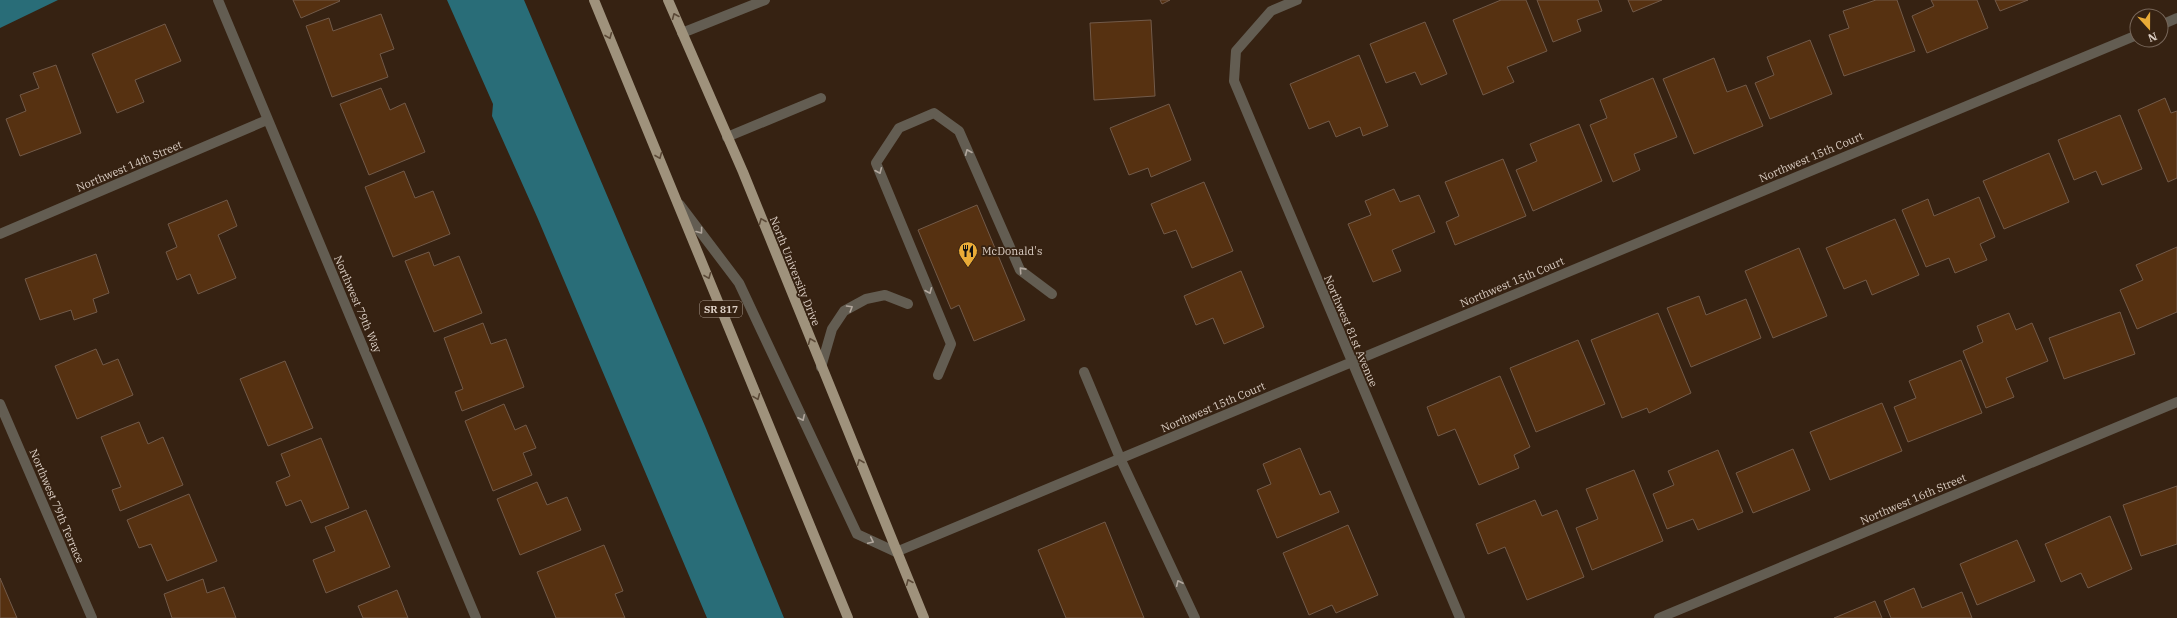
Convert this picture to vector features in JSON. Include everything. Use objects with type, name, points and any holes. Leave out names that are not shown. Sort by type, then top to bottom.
[{"type":"main road","name":"SR 817","points":[[594,0],[848,618]]},
{"type":"main road","name":"North University Drive","points":[[668,0],[727,138],[924,618]]},
{"type":"street","name":"Northwest 79th Way","points":[[218,0],[476,618]]},
{"type":"street","points":[[682,33],[765,0]]},
{"type":"street","name":"Northwest 81st Avenue","points":[[1297,0],[1271,11],[1236,51],[1234,81],[1460,618]]},
{"type":"street","name":"Northwest 15th Court","points":[[896,552],[2129,38]]},
{"type":"street","points":[[727,138],[821,98]]},
{"type":"street","points":[[938,375],[951,344],[876,163],[899,128],[934,113],[959,131],[1020,270],[1052,294]]},
{"type":"street","name":"Northwest 14th Street","points":[[0,234],[267,120]]},
{"type":"street","points":[[677,200],[739,283],[857,534],[896,552]]},
{"type":"street","points":[[821,367],[832,329],[844,311],[866,299],[885,295],[908,304]]},
{"type":"street","points":[[1084,372],[1120,458],[1196,618]]},
{"type":"street","name":"Northwest 16th Street","points":[[1659,618],[2177,402]]},
{"type":"street","name":"Northwest 79th Terrace","points":[[0,404],[92,618]]},
{"type":"water","points":[[0,0],[58,0],[0,28]]},
{"type":"water","points":[[447,0],[524,0],[705,426],[784,618],[707,618],[538,219],[492,116],[493,104]]},
{"type":"building","points":[[293,0],[339,0],[340,1],[301,18]]},
{"type":"building","points":[[1160,0],[1170,0],[1162,4]]},
{"type":"building","points":[[1501,0],[1526,0],[1547,51],[1507,67],[1514,82],[1483,95],[1453,20]]},
{"type":"building","points":[[1537,0],[1598,0],[1602,11],[1577,20],[1581,31],[1553,42]]},
{"type":"building","points":[[1628,0],[1662,0],[1633,12]]},
{"type":"building","points":[[1876,0],[1897,0],[1915,51],[1844,76],[1829,35],[1849,28],[1843,11]]},
{"type":"building","points":[[1931,0],[1977,0],[1988,28],[1927,53],[1912,16],[1934,6]]},
{"type":"building","points":[[1995,0],[2028,0],[2000,11]]},
{"type":"building","points":[[381,14],[394,49],[380,54],[388,77],[332,97],[306,26],[329,18],[333,31]]},
{"type":"building","points":[[1151,20],[1155,96],[1094,100],[1090,23]]},
{"type":"building","points":[[1425,22],[1447,74],[1421,85],[1415,72],[1386,83],[1370,44]]},
{"type":"building","points":[[165,24],[181,61],[135,80],[144,102],[117,113],[92,54]]},
{"type":"building","points":[[1810,40],[1832,94],[1770,119],[1755,83],[1774,75],[1767,57]]},
{"type":"building","points":[[1359,55],[1388,126],[1363,136],[1360,127],[1336,137],[1329,121],[1309,129],[1290,84]]},
{"type":"building","points":[[1714,58],[1727,92],[1746,85],[1763,126],[1694,154],[1663,79]]},
{"type":"building","points":[[56,65],[81,133],[20,156],[6,119],[26,111],[20,95],[39,88],[33,73]]},
{"type":"building","points":[[1653,78],[1677,137],[1634,154],[1640,170],[1613,182],[1590,125],[1607,118],[1600,100]]},
{"type":"building","points":[[381,88],[390,110],[405,103],[425,152],[369,175],[340,104]]},
{"type":"building","points":[[2165,98],[2171,113],[2177,111],[2177,178],[2168,182],[2138,110]]},
{"type":"building","points":[[1169,104],[1191,160],[1151,177],[1148,168],[1129,175],[1110,128]]},
{"type":"building","points":[[2120,115],[2142,169],[2102,185],[2096,171],[2074,180],[2058,140]]},
{"type":"building","points":[[1579,124],[1602,181],[1533,211],[1516,170],[1537,161],[1530,144]]},
{"type":"building","points":[[2049,153],[2069,202],[2004,229],[1983,181]]},
{"type":"building","points":[[1503,159],[1526,216],[1455,245],[1446,222],[1459,216],[1445,182]]},
{"type":"building","points":[[404,171],[415,198],[433,191],[450,234],[393,257],[365,187]]},
{"type":"building","points":[[1204,182],[1233,251],[1192,268],[1176,230],[1164,234],[1151,204]]},
{"type":"building","points":[[1394,189],[1400,202],[1419,195],[1435,232],[1392,250],[1401,271],[1373,282],[1348,224],[1371,215],[1365,201]]},
{"type":"building","points":[[1979,197],[1995,237],[1980,244],[1987,260],[1955,273],[1949,258],[1926,267],[1902,210],[1928,199],[1934,216]]},
{"type":"building","points":[[227,200],[237,226],[218,235],[236,278],[198,294],[190,274],[177,280],[166,252],[177,247],[168,224]]},
{"type":"building","name":"McDonald's","points":[[977,205],[1025,320],[974,341],[959,305],[951,309],[918,230]]},
{"type":"building","points":[[1895,219],[1919,275],[1872,295],[1866,280],[1844,289],[1826,248]]},
{"type":"building","points":[[2177,247],[2177,312],[2137,329],[2120,290],[2143,280],[2136,265]]},
{"type":"building","points":[[1799,248],[1827,316],[1773,338],[1745,271]]},
{"type":"building","points":[[429,252],[434,266],[459,256],[482,313],[434,332],[405,261]]},
{"type":"building","points":[[96,254],[109,293],[93,299],[97,312],[74,320],[71,310],[40,320],[25,279]]},
{"type":"building","points":[[1241,271],[1264,327],[1224,344],[1213,318],[1196,325],[1184,296]]},
{"type":"building","points":[[1699,296],[1706,315],[1746,299],[1761,338],[1691,367],[1667,308]]},
{"type":"building","points":[[2120,312],[2135,354],[2064,379],[2049,338]]},
{"type":"building","points":[[1658,313],[1691,393],[1649,413],[1647,408],[1622,418],[1591,340]]},
{"type":"building","points":[[2009,313],[2016,330],[2032,323],[2048,361],[2006,378],[2014,397],[1986,408],[1963,351],[1983,342],[1977,326]]},
{"type":"building","points":[[483,323],[491,344],[506,339],[524,387],[462,411],[455,392],[463,389],[444,338]]},
{"type":"building","points":[[1578,340],[1605,404],[1536,432],[1510,368]]},
{"type":"building","points":[[96,349],[103,365],[118,359],[133,395],[77,419],[55,366]]},
{"type":"building","points":[[1961,360],[1982,413],[1908,442],[1894,407],[1916,398],[1909,381]]},
{"type":"building","points":[[285,361],[313,428],[268,446],[240,379]]},
{"type":"building","points":[[1500,376],[1530,447],[1514,455],[1519,468],[1479,485],[1455,429],[1438,436],[1427,407]]},
{"type":"building","points":[[1882,403],[1902,451],[1830,480],[1810,432]]},
{"type":"building","points":[[504,404],[515,430],[526,425],[536,448],[523,453],[532,475],[493,491],[465,421]]},
{"type":"building","points":[[139,422],[148,444],[163,437],[183,485],[120,511],[112,490],[121,487],[101,437]]},
{"type":"building","points":[[321,438],[349,508],[311,523],[301,500],[286,506],[276,482],[290,476],[281,454]]},
{"type":"building","points":[[1300,448],[1320,495],[1330,491],[1339,512],[1277,538],[1257,490],[1271,484],[1263,464]]},
{"type":"building","points":[[1793,449],[1810,490],[1753,513],[1736,473]]},
{"type":"building","points":[[1718,450],[1743,512],[1698,530],[1693,519],[1667,529],[1653,494],[1674,485],[1668,471]]},
{"type":"building","points":[[1634,470],[1663,541],[1592,570],[1576,528],[1598,519],[1586,489]]},
{"type":"building","points":[[537,482],[547,505],[567,497],[581,530],[520,555],[497,499]]},
{"type":"building","points":[[2177,486],[2177,544],[2141,556],[2123,505]]},
{"type":"building","points":[[189,494],[217,561],[167,581],[151,544],[139,548],[127,520]]},
{"type":"building","points":[[1535,500],[1542,516],[1557,510],[1584,577],[1527,600],[1505,547],[1488,554],[1476,524]]},
{"type":"building","points":[[366,510],[390,567],[326,593],[313,560],[335,551],[325,527]]},
{"type":"building","points":[[2110,516],[2132,569],[2088,588],[2081,573],[2061,582],[2045,544]]},
{"type":"building","points":[[1105,522],[1144,618],[1066,618],[1038,550]]},
{"type":"building","points":[[1348,525],[1378,595],[1336,613],[1332,605],[1309,615],[1283,553]]},
{"type":"building","points":[[2017,540],[2035,581],[1977,605],[1960,564]]},
{"type":"building","points":[[604,545],[623,591],[615,594],[625,618],[556,618],[537,572]]},
{"type":"building","points":[[0,578],[17,618],[0,618]]},
{"type":"building","points":[[203,579],[207,593],[224,587],[236,618],[172,618],[164,594]]},
{"type":"building","points":[[1914,588],[1922,608],[1962,592],[1972,618],[1891,618],[1884,601]]},
{"type":"building","points":[[397,590],[408,618],[363,618],[358,606]]},
{"type":"building","points":[[1875,601],[1882,618],[1834,618]]},
{"type":"place","name":"McDonald's","points":[[968,268]]}]
